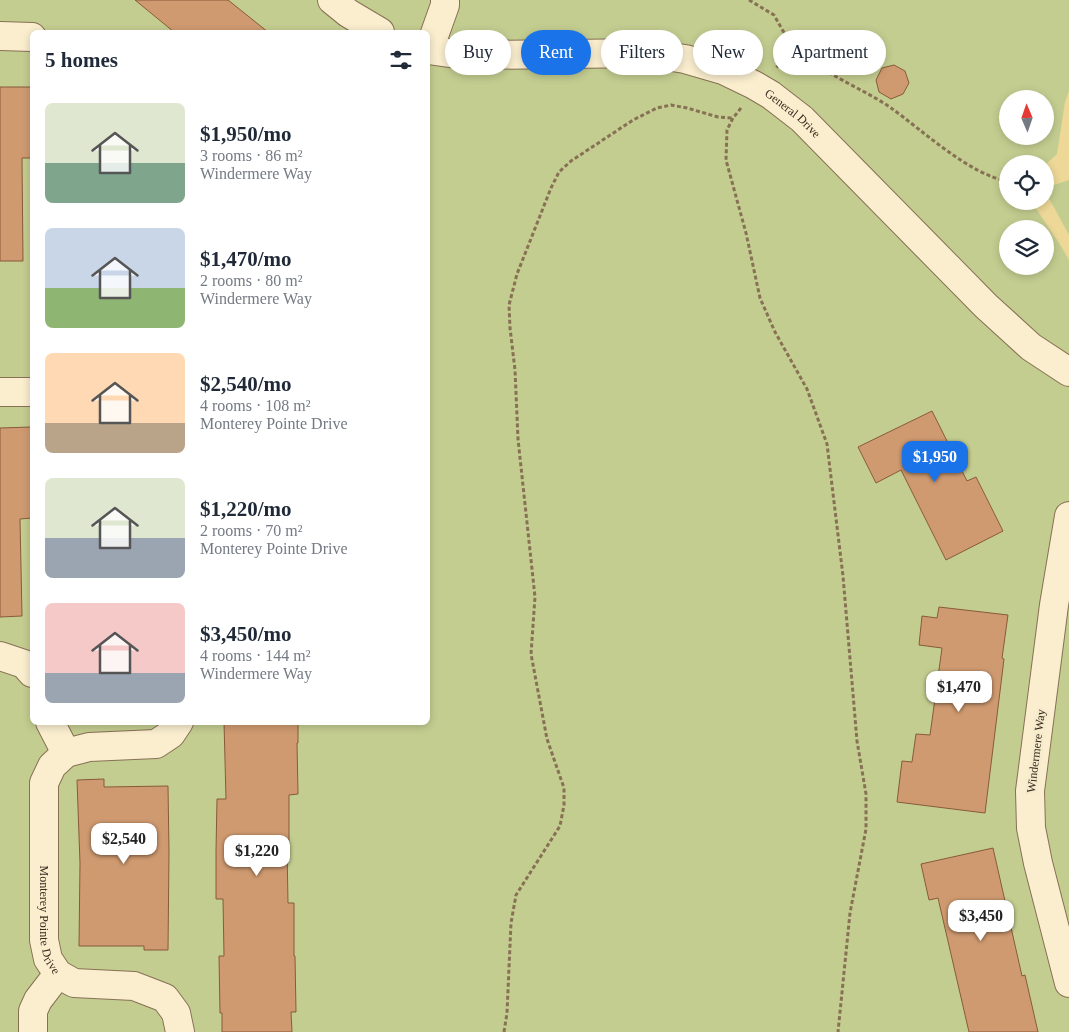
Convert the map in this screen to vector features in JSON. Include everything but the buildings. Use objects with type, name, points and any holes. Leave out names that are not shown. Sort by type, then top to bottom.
[{"type":"street","points":[[332,0],[377,30]]},
{"type":"street","points":[[430,45],[445,5],[445,0]]},
{"type":"street","points":[[0,36],[30,37]]},
{"type":"street","name":"General Drive","points":[[430,50],[478,55],[646,53],[685,59],[723,70],[754,85],[771,95],[802,119],[986,306],[1031,346],[1069,372]]},
{"type":"street","points":[[0,392],[30,392]]},
{"type":"street","name":"Windermere Way","points":[[1069,516],[1054,605],[1030,791],[1031,828],[1038,863],[1069,983]]},
{"type":"street","points":[[0,656],[24,664],[30,671]]},
{"type":"street","points":[[52,725],[66,753],[89,747],[156,744],[171,734],[177,725]]},
{"type":"street","name":"Monterey Pointe Drive","points":[[66,753],[52,766],[44,783],[44,940],[48,959],[58,974],[74,983],[134,986],[165,998],[176,1013],[180,1032]]},
{"type":"street","points":[[33,1032],[33,1011],[38,1000],[58,974]]},
{"type":"path","points":[[749,0],[774,15],[781,26],[787,38],[785,58],[795,57],[816,66],[872,96],[974,168],[999,179]]},
{"type":"path","points":[[504,1032],[507,1013],[511,923],[516,895],[560,826],[564,805],[564,788],[547,739],[531,654],[535,597],[518,439],[515,370],[509,305],[517,274],[559,172],[571,161],[633,120],[657,108],[671,105],[733,118],[727,130],[726,160],[746,233],[760,298],[775,332],[807,389],[827,444],[843,576],[857,741],[866,794],[866,829],[850,913],[838,1032]]},
{"type":"green space","points":[[0,0],[1069,0],[1069,1032],[0,1032]]},
{"type":"sand","points":[[1069,91],[1069,180],[1054,185],[1054,157],[1057,154],[1065,102]]},
{"type":"sand","points":[[1054,208],[1069,235],[1069,260],[1054,236],[1054,220],[1044,220],[1037,210],[1054,210]]}]
